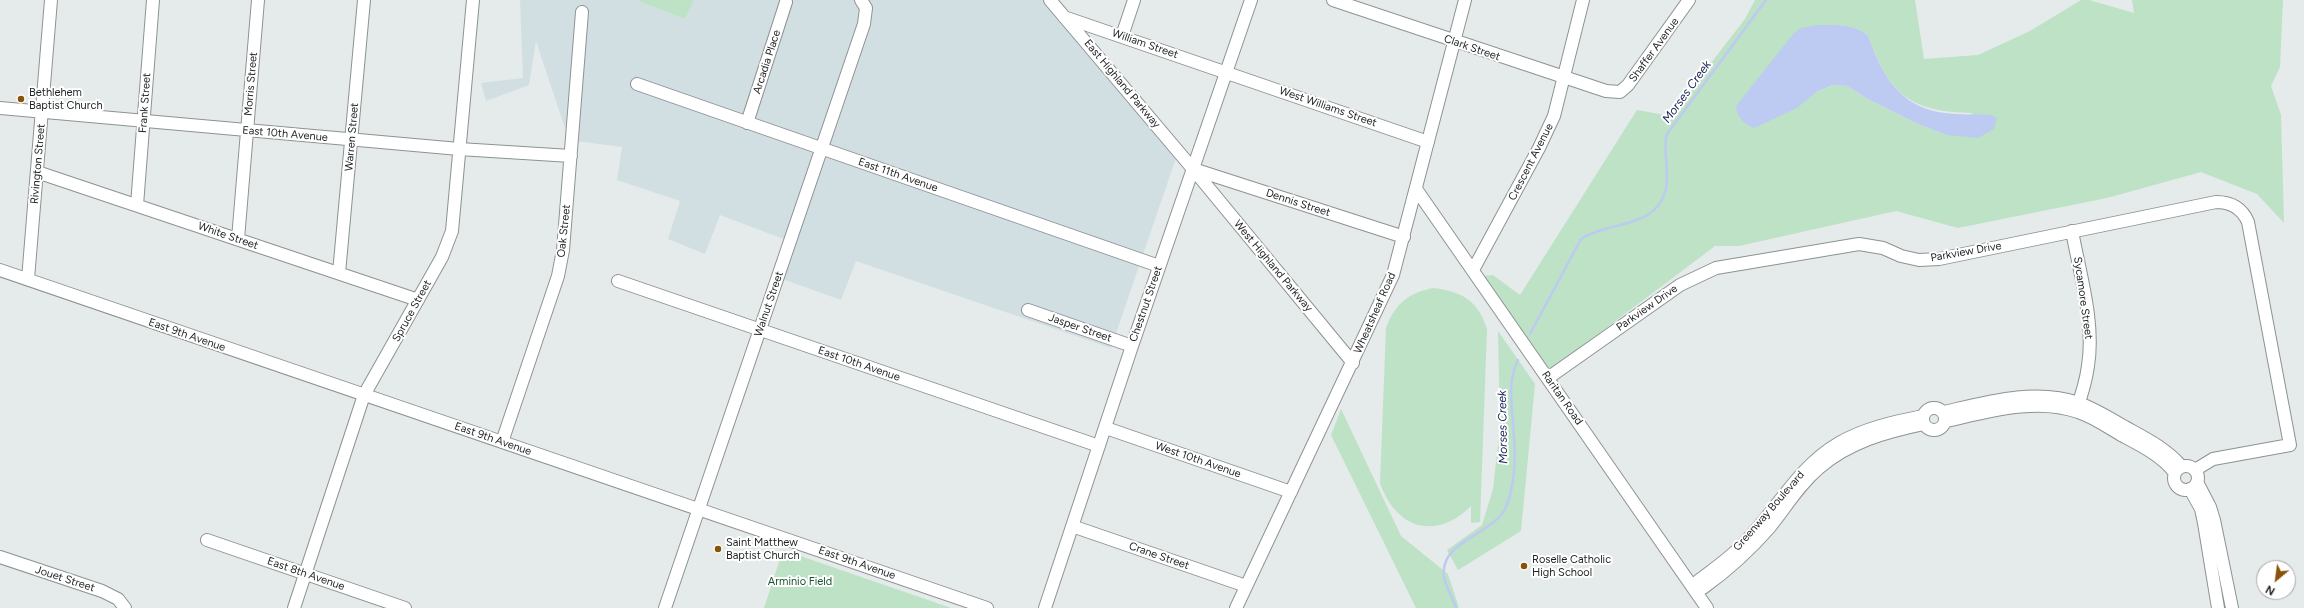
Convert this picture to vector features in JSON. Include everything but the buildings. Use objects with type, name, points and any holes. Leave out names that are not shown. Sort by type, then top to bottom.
[{"type":"street","name":"Rivington Street","points":[[28,279],[51,0]]},
{"type":"street","name":"Frank Street","points":[[137,205],[153,0]]},
{"type":"street","name":"Morris Street","points":[[238,239],[258,0]]},
{"type":"street","name":"Warren Street","points":[[340,273],[364,0]]},
{"type":"street","name":"Spruce Street","points":[[294,608],[364,395],[442,257],[452,231],[474,0]]},
{"type":"street","name":"Walnut Street","points":[[666,608],[864,24],[866,8],[861,0]]},
{"type":"street","name":"East Highland Parkway","points":[[1050,0],[1193,169]]},
{"type":"street","points":[[1122,36],[1134,0]]},
{"type":"street","name":"Chestnut Street","points":[[1045,608],[1159,266],[1251,0]]},
{"type":"street","name":"Clark Street","points":[[1333,0],[1606,92],[1613,92]]},
{"type":"street","name":"Wheatsheaf Road","points":[[1236,608],[1353,363],[1393,275],[1465,0]]},
{"type":"street","name":"Crescent Avenue","points":[[1473,270],[1539,148],[1554,116],[1583,0]]},
{"type":"street","name":"Shaffer Avenue","points":[[1613,92],[1620,92],[1628,85],[1689,0]]},
{"type":"street","name":"Arcadia Place","points":[[747,122],[786,2]]},
{"type":"street","name":"Oak Street","points":[[502,442],[558,276],[563,250],[582,12]]},
{"type":"street","name":"William Street","points":[[1063,16],[1227,73]]},
{"type":"street","name":"West Williams Street","points":[[1227,73],[1428,142]]},
{"type":"street","name":"East 11th Avenue","points":[[637,84],[1159,266]]},
{"type":"street","name":"East 10th Avenue","points":[[0,108],[351,140],[571,156]]},
{"type":"street","name":"Dennis Street","points":[[1193,169],[1404,237]]},
{"type":"street","name":"West Highland Parkway","points":[[1193,169],[1353,363]]},
{"type":"street","name":"White Street","points":[[37,172],[418,300]]},
{"type":"street","name":"Raritan Road","points":[[1416,189],[1707,608]]},
{"type":"street","name":"Parkview Drive","points":[[1548,378],[1680,285],[1716,268],[1859,244],[1883,248],[1901,256],[1919,260],[1939,258],[2216,202],[2226,202],[2244,213],[2248,222],[2290,445],[2213,459],[2195,470]]},
{"type":"street","name":"Sycamore Street","points":[[2072,232],[2085,297],[2089,338],[2088,368],[2077,407]]},
{"type":"street","name":"East 9th Avenue","points":[[0,270],[987,608]]},
{"type":"street","name":"East 10th Avenue","points":[[618,281],[1100,446]]},
{"type":"street","name":"Jasper Street","points":[[1028,310],[1132,346]]},
{"type":"street","points":[[1945,417],[2015,398],[2051,396],[2150,440],[2164,450],[2178,470]]},
{"type":"street","points":[[1934,407],[1945,417],[1942,427],[1936,430],[1929,429],[1924,420],[1927,410],[1934,407]]},
{"type":"street","name":"Greenway Boulevard","points":[[1694,589],[1703,588],[1747,552],[1771,525],[1796,492],[1827,462],[1861,442],[1924,420]]},
{"type":"street","name":"West 10th Avenue","points":[[1106,428],[1291,492]]},
{"type":"street","points":[[2189,466],[2195,470],[2198,476],[2194,485],[2184,489],[2178,486],[2174,480],[2178,470],[2189,466]]},
{"type":"street","points":[[2194,485],[2210,507],[2214,520],[2220,580],[2218,608]]},
{"type":"street","name":"Crane Street","points":[[1072,526],[1246,586]]},
{"type":"street","name":"East 8th Avenue","points":[[207,540],[404,608]]},
{"type":"street","name":"Jouet Street","points":[[0,557],[102,591],[118,599],[125,608]]},
{"type":"street","points":[[2220,580],[2232,608]]},
{"type":"shaded area","points":[[520,0],[636,0],[685,19],[694,0],[1050,0],[1177,155],[1111,348],[856,261],[841,300],[777,277],[789,241],[720,215],[705,254],[668,239],[680,201],[617,180],[622,147],[569,140],[536,41],[529,85],[486,101],[481,83],[523,78]]},
{"type":"green space","points":[[636,0],[694,0],[685,19]]},
{"type":"green space","points":[[1755,0],[1915,0],[1924,59],[1978,55],[2030,31],[2081,0],[2089,0],[2134,13],[2132,0],[2283,0],[2280,67],[2271,86],[2281,115],[2284,223],[2257,194],[2201,172],[2107,198],[1958,228],[1896,211],[1739,246],[1715,246],[1549,371],[1484,276],[1493,275],[1520,295],[1637,110],[1670,116],[1745,19]],"holes":[[[1817,25],[1851,27],[1863,32],[1868,36],[1876,56],[1894,86],[1905,96],[1917,103],[1933,109],[1973,113],[1947,135],[1918,124],[1868,99],[1847,86],[1832,85],[1816,92]]]},
{"type":"green space","points":[[1434,288],[1453,292],[1468,300],[1479,311],[1487,329],[1480,522],[1471,523],[1471,506],[1458,517],[1444,524],[1431,526],[1418,525],[1407,520],[1396,511],[1387,499],[1380,483],[1386,328],[1394,312],[1404,300],[1425,290]]},
{"type":"green space","points":[[1498,331],[1535,384],[1521,531],[1458,570],[1447,550],[1482,525],[1493,489],[1500,427]]},
{"type":"green space","points":[[1341,409],[1401,536],[1448,574],[1459,608],[1416,608],[1331,435]]},
{"type":"green space","name":"Arminio Field","points":[[783,550],[951,608],[764,608]]},
{"type":"water","points":[[1817,25],[1851,27],[1868,36],[1879,63],[1886,75],[1904,96],[1915,104],[1928,110],[1944,113],[1991,115],[1997,118],[1994,129],[1978,138],[1947,135],[1918,124],[1868,99],[1847,86],[1832,85],[1816,92],[1797,108],[1754,128],[1747,124],[1738,114],[1736,106],[1794,33],[1801,28]]},
{"type":"waterway","name":"Morses Creek","points":[[1530,334],[1581,239],[1593,233],[1642,218],[1653,211],[1661,202],[1667,182],[1665,146],[1667,134],[1766,0]]},
{"type":"waterway","name":"Morses Creek","points":[[1456,608],[1444,577],[1445,565],[1450,554],[1458,546],[1491,525],[1500,517],[1509,499],[1514,473],[1515,455],[1511,388],[1514,369],[1518,360]]},
{"type":"place","name":"Bethlehem Baptist Church","points":[[21,99]]},
{"type":"place","name":"Saint Matthew Baptist Church","points":[[718,549]]},
{"type":"place","name":"Roselle Catholic High School","points":[[1524,566]]}]
